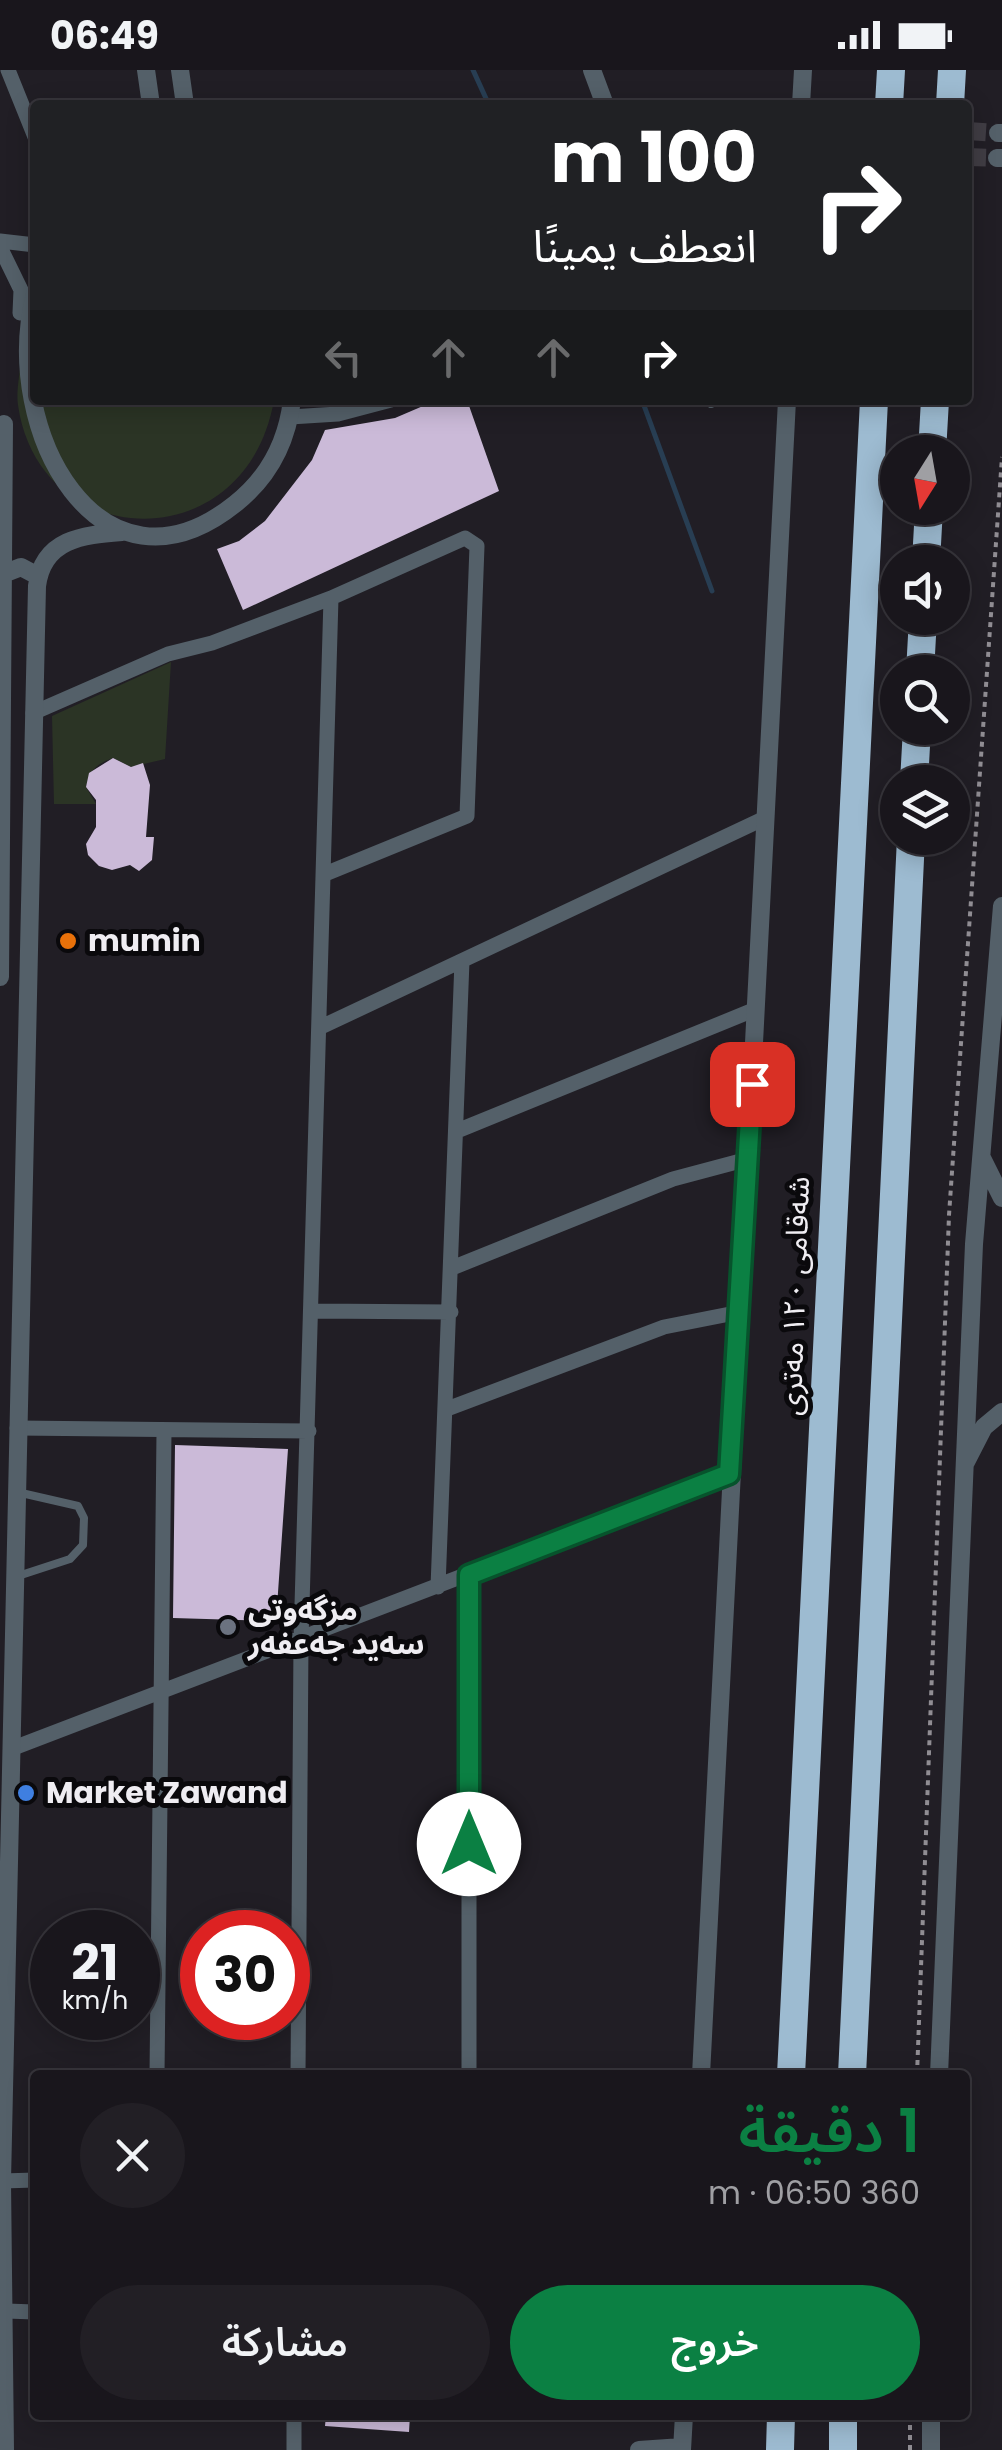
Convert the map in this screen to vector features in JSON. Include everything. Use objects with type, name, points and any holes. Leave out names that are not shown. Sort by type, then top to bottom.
[{"type":"highway","points":[[889,100],[891,70]]},
{"type":"highway","points":[[950,100],[952,70]]},
{"type":"highway","name":"شەقامی ١٢٠ مەتری","points":[[791,2070],[874,405]]},
{"type":"highway","points":[[933,435],[934,405]]},
{"type":"highway","points":[[852,2070],[910,855]]},
{"type":"highway","points":[[780,2450],[781,2420]]},
{"type":"highway","points":[[843,2450],[844,2420]]},
{"type":"street","points":[[8,70],[30,125]]},
{"type":"street","points":[[146,70],[150,100]]},
{"type":"street","points":[[180,70],[184,100]]},
{"type":"street","points":[[802,71],[802,100]]},
{"type":"street","points":[[594,77],[610,100]]},
{"type":"street","points":[[20,313],[21,290],[0,244],[30,245]]},
{"type":"street","points":[[10,334],[30,300]]},
{"type":"street","points":[[56,503],[98,526],[122,532],[144,534],[189,528],[229,509],[275,459],[291,408],[338,414],[373,405]]},
{"type":"street","points":[[701,2070],[786,405]]},
{"type":"street","points":[[2,415],[24,468]]},
{"type":"street","points":[[0,977],[2,415]]},
{"type":"street","points":[[5,2450],[2,2180],[22,1144],[38,576],[46,559],[66,541],[122,532]]},
{"type":"street","points":[[33,713],[168,654],[212,643],[331,598],[465,538],[477,546],[467,816],[325,874]]},
{"type":"street","points":[[2,574],[21,567],[38,576]]},
{"type":"street","points":[[298,2070],[301,1640],[331,598]]},
{"type":"street","points":[[321,1027],[766,818]]},
{"type":"street","points":[[939,2070],[962,1469],[1002,906]]},
{"type":"street","points":[[438,1587],[448,1409],[462,960]]},
{"type":"street","points":[[456,1131],[756,1009]]},
{"type":"street","points":[[0,1144],[22,1144]]},
{"type":"street","points":[[982,1158],[1002,1198]]},
{"type":"street","points":[[452,1268],[674,1180],[748,1159]]},
{"type":"street","points":[[312,1311],[451,1312]]},
{"type":"street","points":[[448,1409],[664,1328],[740,1312]]},
{"type":"street","points":[[962,1469],[984,1427],[1002,1412]]},
{"type":"street","points":[[17,1428],[309,1431]]},
{"type":"street","points":[[157,2070],[164,1432]]},
{"type":"street","points":[[10,1749],[160,1695],[729,1474]]},
{"type":"street","points":[[469,1575],[470,2070]]},
{"type":"street","points":[[2,2180],[30,2180]]},
{"type":"street","points":[[6,2312],[30,2312]]},
{"type":"street","points":[[294,2420],[294,2450]]},
{"type":"street","points":[[639,2450],[682,2448],[684,2420]]},
{"type":"street","points":[[931,2450],[932,2420]]},
{"type":"lane","points":[[14,1577],[70,1559],[83,1544],[84,1518],[78,1506],[16,1492]]},
{"type":"path","points":[[917,2070],[950,1196],[1002,457]]},
{"type":"path","points":[[910,2420],[910,2450]]},
{"type":"green space","points":[[21,359],[30,385],[30,405],[272,405],[256,453],[225,490],[186,512],[143,519],[101,511],[63,490],[34,454],[18,405]]},
{"type":"green space","points":[[171,662],[165,759],[131,767],[113,758],[107,760],[95,768],[86,787],[96,804],[54,804],[52,716]]},
{"type":"building","points":[[425,405],[469,405],[499,491],[243,610],[217,549],[239,541],[265,521],[312,460],[325,430],[395,418]]},
{"type":"building","points":[[113,758],[131,767],[143,763],[150,785],[146,837],[154,837],[152,860],[139,871],[130,865],[112,870],[99,866],[88,855],[86,844],[96,827],[96,800],[86,787],[89,773]]},
{"type":"building","points":[[175,1445],[288,1449],[276,1621],[173,1618]]},
{"type":"building","points":[[326,2420],[410,2420],[409,2432],[325,2426]]},
{"type":"waterway","points":[[473,70],[487,100]]},
{"type":"waterway","points":[[644,405],[712,591]]},
{"type":"tunnel","points":[[972,131],[998,133]]},
{"type":"tunnel","points":[[972,157],[997,158]]},
{"type":"place","name":"mumin","points":[[68,941]]},
{"type":"place","name":"مزگەوتی سەید جەعفەر","points":[[228,1627]]},
{"type":"place","name":"Market Zawand","points":[[26,1793]]},
{"type":"route","points":[[469,1844],[469,1575],[729,1474],[752,1084]]}]
